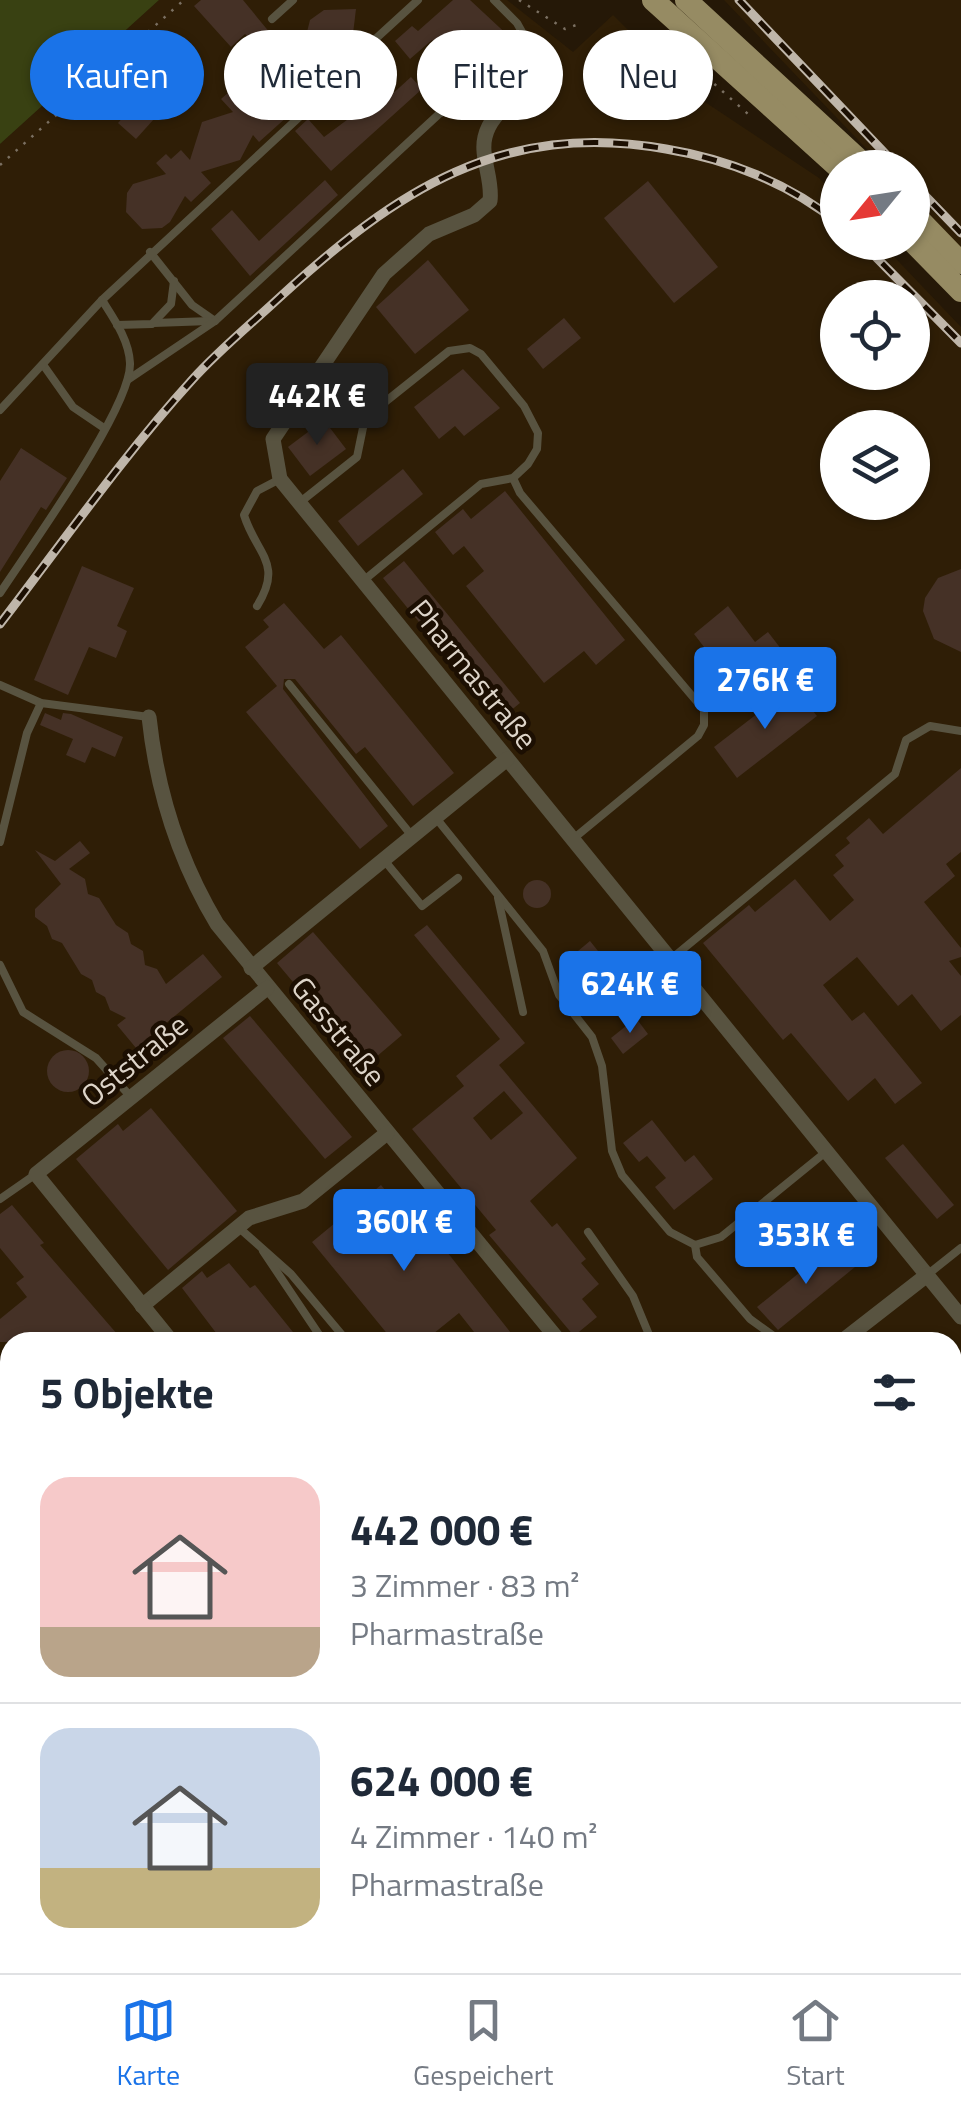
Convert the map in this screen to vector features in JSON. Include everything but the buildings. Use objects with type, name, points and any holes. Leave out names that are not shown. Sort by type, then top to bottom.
[{"type":"main road","points":[[653,0],[820,150]]},
{"type":"main road","points":[[687,0],[849,150]]},
{"type":"main road","points":[[930,230],[961,262]]},
{"type":"main road","points":[[930,259],[961,291]]},
{"type":"street","points":[[280,479],[272,438],[384,274],[430,234],[474,215],[490,200],[492,188],[484,147],[496,120]]},
{"type":"street","name":"Pharmastraße","points":[[280,479],[961,1317]]},
{"type":"street","name":"Gasstraße","points":[[149,716],[157,772],[181,857],[217,924],[548,1332]]},
{"type":"street","points":[[251,968],[507,759]]},
{"type":"street","name":"Oststraße","points":[[36,1174],[267,988]]},
{"type":"street","points":[[142,1306],[249,1218],[303,1201],[387,1133]]},
{"type":"street","points":[[36,1174],[160,1332]]},
{"type":"street","points":[[854,1332],[926,1275]]},
{"type":"lane","points":[[272,20],[293,0]]},
{"type":"lane","points":[[0,410],[150,252],[337,82],[348,65],[418,0]]},
{"type":"lane","points":[[494,0],[521,30]]},
{"type":"lane","points":[[129,379],[215,320],[432,120]]},
{"type":"lane","points":[[150,252],[192,305],[215,320]]},
{"type":"lane","points":[[152,324],[171,304],[174,279]]},
{"type":"lane","points":[[0,593],[104,428],[129,379],[130,362],[118,324],[102,300]]},
{"type":"lane","points":[[118,324],[215,320]]},
{"type":"lane","points":[[299,502],[356,458],[365,418],[459,347],[481,354],[534,420],[537,449],[513,478],[481,484],[363,581]]},
{"type":"lane","points":[[44,366],[73,407],[104,428]]},
{"type":"lane","points":[[513,478],[533,508],[704,710],[704,725],[698,736],[572,839]]},
{"type":"lane","points":[[257,606],[270,576],[244,515],[258,492],[280,479]]},
{"type":"lane","points":[[289,684],[412,836]]},
{"type":"lane","points":[[0,685],[40,702],[149,716]]},
{"type":"lane","points":[[0,842],[27,733],[40,702]]},
{"type":"lane","points":[[671,959],[894,774],[906,740],[930,726],[961,730]]},
{"type":"lane","points":[[436,818],[543,951],[559,995],[592,1036],[602,1066],[612,1152],[622,1175],[670,1232],[694,1244],[721,1237],[827,1151]]},
{"type":"lane","points":[[384,860],[422,906],[458,878]]},
{"type":"lane","points":[[496,893],[522,1012]]},
{"type":"lane","points":[[0,965],[24,1012],[96,1058],[131,1098]]},
{"type":"lane","points":[[0,1200],[36,1174]]},
{"type":"lane","points":[[238,1228],[291,1274],[340,1332]]},
{"type":"lane","points":[[588,1232],[633,1296],[648,1332]]},
{"type":"lane","points":[[694,1244],[697,1257],[750,1319],[768,1332]]},
{"type":"lane","points":[[262,1247],[317,1332]]},
{"type":"lane","points":[[926,1275],[961,1248]]},
{"type":"path","points":[[150,30],[184,0]]},
{"type":"path","points":[[520,0],[565,29],[579,24]]},
{"type":"path","points":[[0,164],[49,120]]},
{"type":"shaded area","points":[[0,0],[159,0],[126,30],[30,30],[30,117],[0,144]]},
{"type":"shaded area","points":[[159,0],[507,0],[545,30],[417,30],[417,120],[563,120],[563,44],[573,52],[583,43],[583,120],[713,120],[713,107],[820,179],[820,260],[897,260],[916,280],[820,280],[820,390],[930,390],[930,294],[961,327],[961,1332],[0,1332],[0,144],[30,117],[30,120],[204,120],[204,30],[126,30]]},
{"type":"shaded area","points":[[724,0],[961,0],[961,248],[930,215],[930,150],[868,150]]},
{"type":"shaded area","points":[[613,15],[628,30],[597,30]]},
{"type":"railway","points":[[739,0],[882,150]]},
{"type":"railway","points":[[0,624],[142,439],[213,358],[366,225],[455,172],[502,155],[552,145],[607,143],[666,149],[712,159],[756,175],[820,210]]},
{"type":"railway","points":[[930,201],[961,233]]},
{"type":"railway","points":[[879,260],[961,343]]}]
